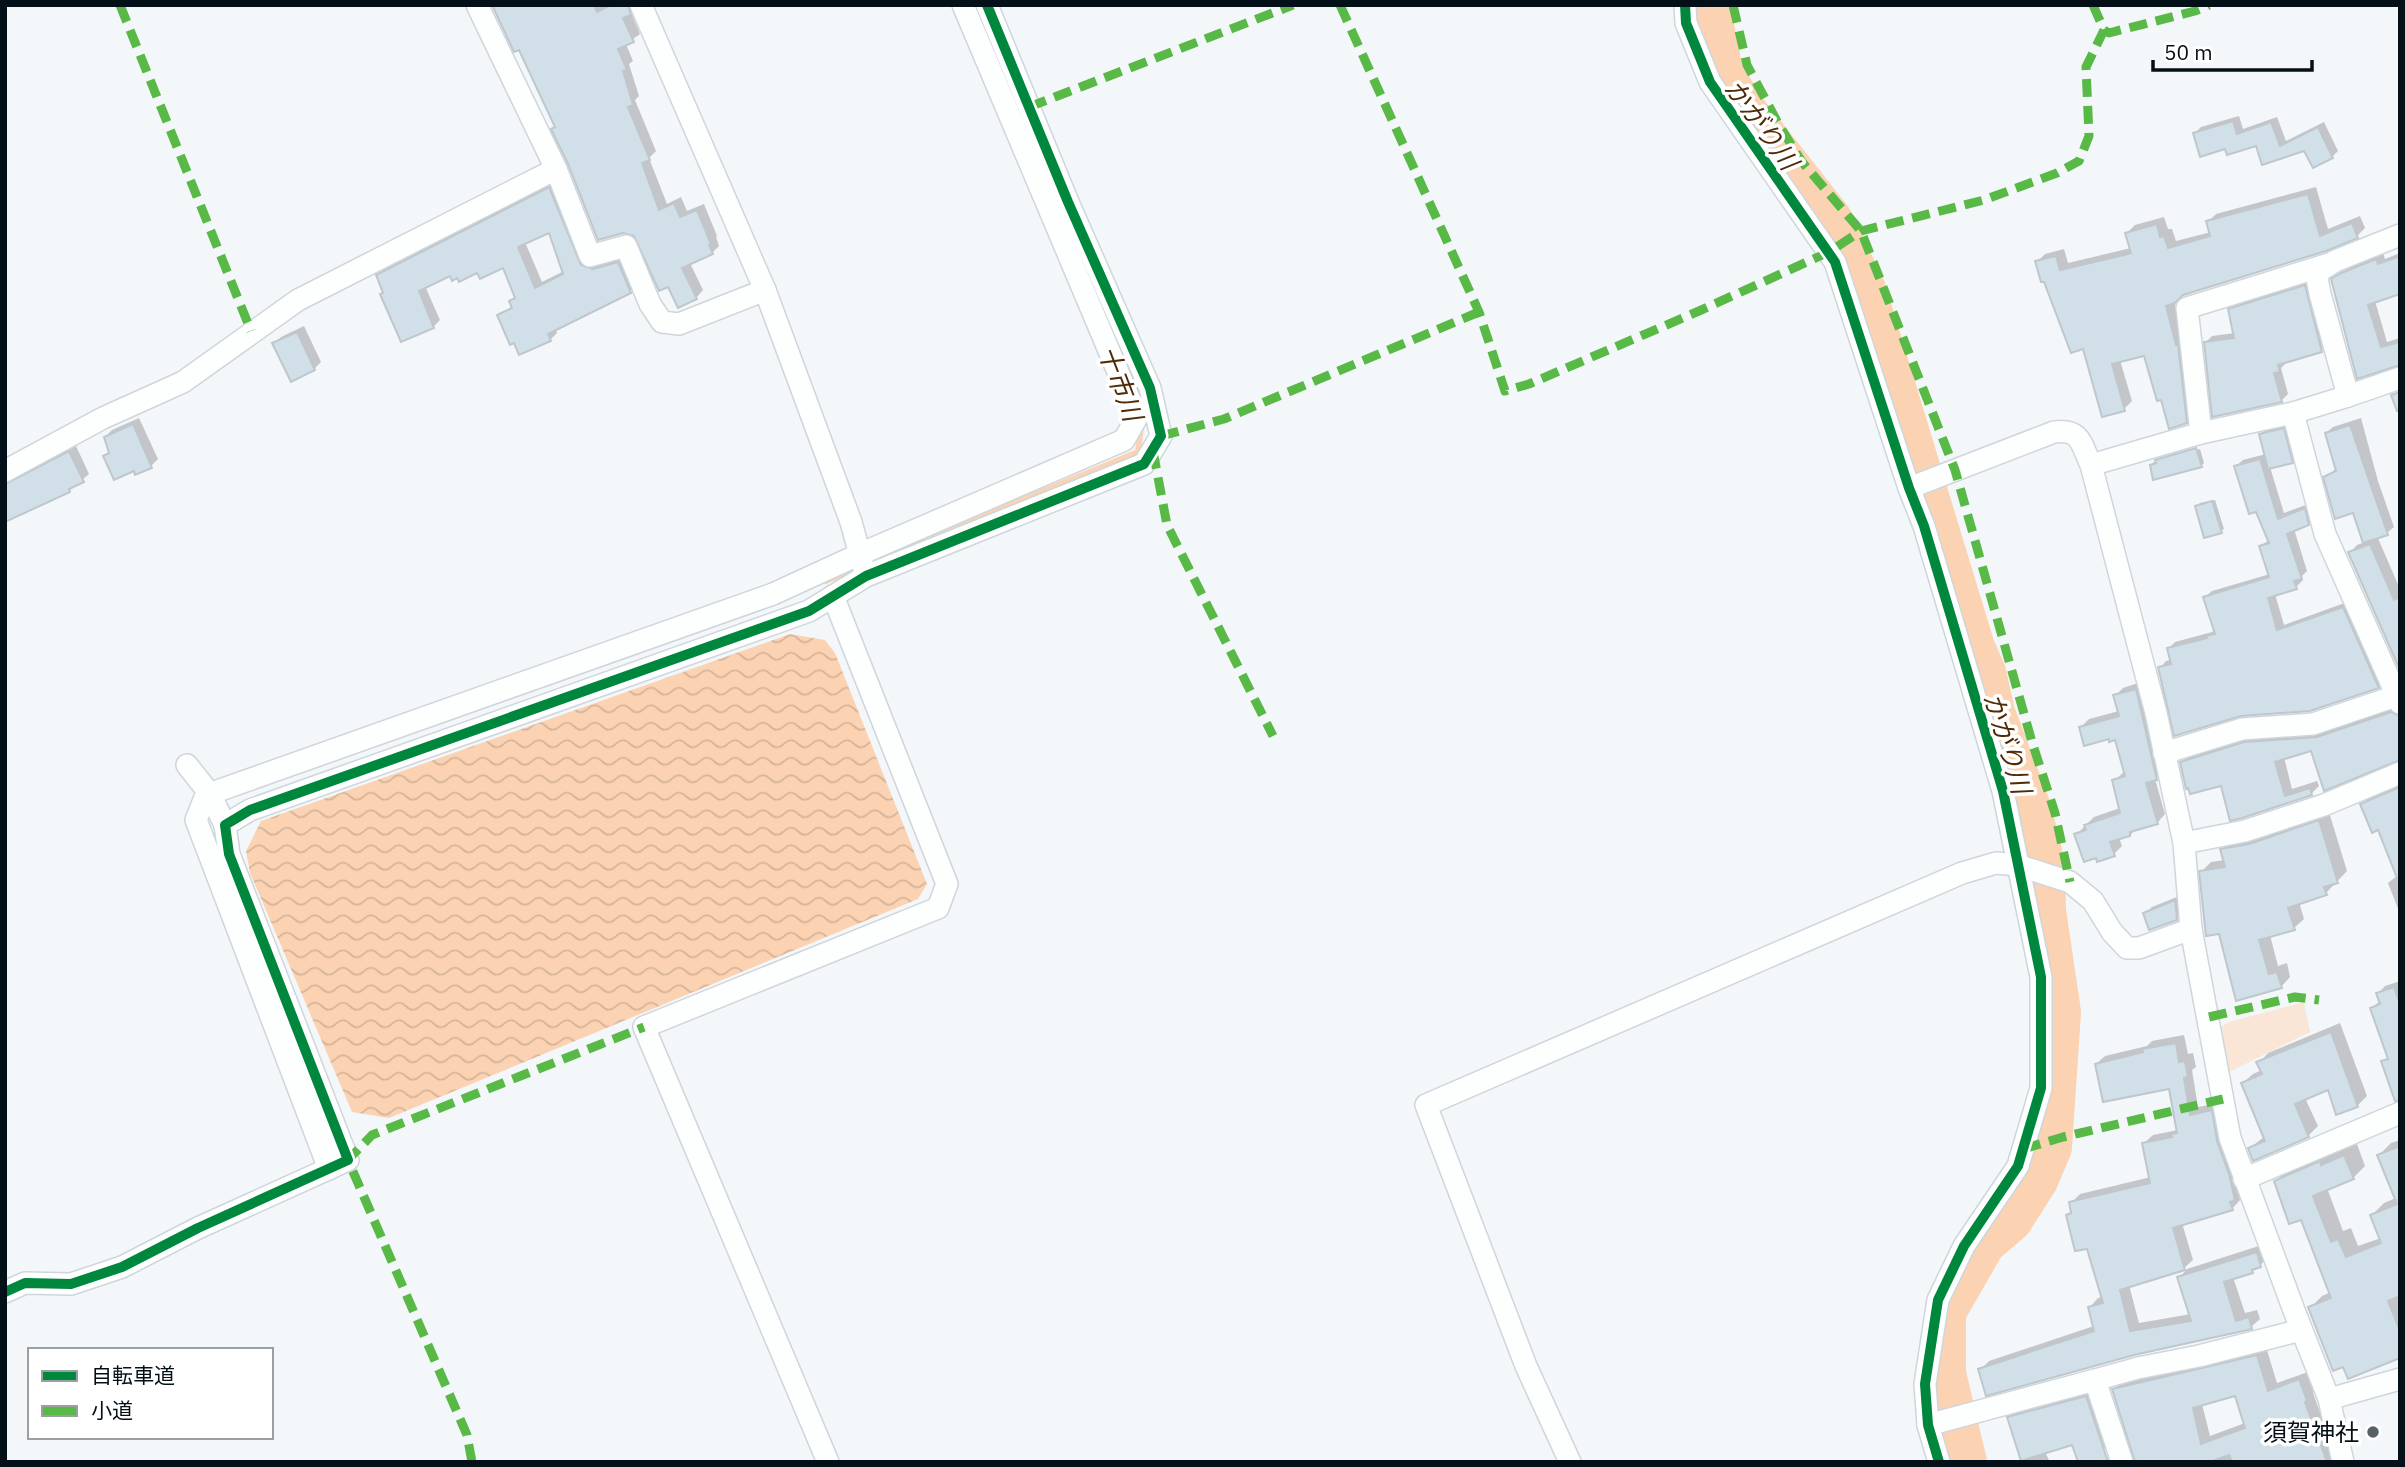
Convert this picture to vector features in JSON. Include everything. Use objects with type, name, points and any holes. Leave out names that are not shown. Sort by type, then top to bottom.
[{"type":"street","points":[[477,5],[556,169],[590,256],[626,246],[650,304],[662,322],[678,324],[765,290]]},
{"type":"street","points":[[640,5],[765,290],[851,522],[866,576]]},
{"type":"street","points":[[330,1169],[196,821],[206,795],[773,594],[1124,440],[1137,417],[963,5]]},
{"type":"street","points":[[225,825],[250,810],[809,611],[866,576],[1144,464],[1161,436],[1150,388],[1068,202],[987,5]]},
{"type":"street","points":[[1685,5],[1686,23],[1710,82],[1835,262],[1924,526],[2003,790],[2041,977],[2040,1088],[2018,1166],[1964,1246],[1938,1300],[1925,1384],[1928,1425],[1939,1462]]},
{"type":"street","points":[[5,471],[103,418],[183,382],[298,300],[556,169]]},
{"type":"street","points":[[2202,433],[2188,308],[2331,263],[2400,235]]},
{"type":"street","points":[[2331,263],[2316,273],[2348,396]]},
{"type":"street","points":[[2091,464],[2202,433],[2293,414],[2400,378]]},
{"type":"street","points":[[2164,753],[2242,729],[2313,724],[2398,699],[2325,534],[2293,414]]},
{"type":"street","points":[[1909,488],[2054,432],[2066,430],[2078,437],[2091,464],[2156,713],[2184,843],[2191,929],[2230,1138],[2329,1399],[2343,1462]]},
{"type":"street","points":[[828,1462],[644,1027],[938,908],[947,884],[833,596]]},
{"type":"street","points":[[5,1292],[25,1283],[71,1284],[122,1267],[198,1228],[348,1160],[229,855],[225,825],[210,794],[187,765]]},
{"type":"street","points":[[2184,843],[2245,831],[2324,805],[2400,773]]},
{"type":"street","points":[[1570,1462],[1526,1366],[1426,1105],[1962,873],[1996,863],[2017,865],[2070,882],[2094,901],[2112,932],[2127,947],[2138,948],[2191,929]]},
{"type":"street","points":[[2244,1178],[2400,1113]]},
{"type":"street","points":[[1928,1425],[2138,1368],[2199,1356],[2301,1330]]},
{"type":"street","points":[[2095,1380],[2122,1462]]},
{"type":"street","points":[[2329,1399],[2400,1380]]},
{"type":"shaded area","points":[[2304,1002],[2310,1032],[2227,1073],[2221,1027],[2229,1022]]},
{"type":"water","points":[[790,634],[825,640],[835,653],[927,884],[918,899],[389,1118],[352,1112],[250,873],[246,851],[261,821]]},
{"type":"building","points":[[492,5],[594,5],[597,12],[611,5],[628,5],[631,15],[623,18],[634,42],[618,49],[627,70],[623,71],[633,105],[628,107],[650,160],[642,163],[659,210],[674,203],[680,217],[697,210],[711,244],[709,245],[713,254],[682,268],[697,299],[678,308],[668,287],[659,291],[634,236],[623,233],[598,240],[551,129],[555,127],[519,50],[514,52]]},
{"type":"building","points":[[2233,121],[2237,134],[2271,122],[2280,146],[2318,127],[2333,158],[2313,168],[2304,151],[2262,165],[2256,146],[2227,155],[2225,149],[2200,157],[2193,133]]},
{"type":"building","points":[[549,187],[581,265],[593,269],[618,262],[631,293],[548,334],[551,341],[519,355],[514,343],[510,345],[497,315],[512,308],[509,301],[515,298],[503,268],[480,279],[477,273],[459,282],[457,278],[452,281],[450,276],[419,291],[434,328],[401,342],[380,294],[383,293],[376,275]],"holes":[[[549,233],[563,274],[535,288],[518,247]]]},
{"type":"building","points":[[2308,194],[2320,236],[2352,223],[2358,238],[2326,251],[2183,295],[2175,303],[2166,306],[2178,345],[2187,423],[2169,429],[2161,400],[2157,401],[2144,356],[2112,364],[2125,411],[2102,417],[2083,349],[2071,353],[2035,261],[2056,256],[2060,270],[2131,253],[2125,233],[2157,224],[2160,237],[2164,236],[2168,248],[2210,236],[2206,221]]},
{"type":"building","points":[[2400,256],[2400,294],[2368,305],[2381,347],[2400,342],[2400,365],[2357,379],[2331,279],[2376,259],[2378,264]]},
{"type":"building","points":[[2305,285],[2322,352],[2278,365],[2280,372],[2274,373],[2282,402],[2212,417],[2204,342],[2234,338],[2228,309]]},
{"type":"building","points":[[297,332],[315,370],[291,382],[272,343]]},
{"type":"building","points":[[2400,392],[2400,410],[2397,411],[2391,395]]},
{"type":"building","points":[[133,424],[152,468],[135,475],[134,471],[114,480],[103,456],[109,453],[104,437]]},
{"type":"building","points":[[2350,425],[2388,535],[2363,543],[2353,513],[2335,519],[2323,477],[2336,471],[2325,433]]},
{"type":"building","points":[[2284,428],[2293,463],[2268,469],[2259,434]]},
{"type":"building","points":[[2196,448],[2202,467],[2153,480],[2150,465],[2156,463],[2155,460]]},
{"type":"building","points":[[69,451],[84,482],[69,489],[70,492],[5,522],[5,484]]},
{"type":"building","points":[[2260,459],[2278,519],[2305,508],[2309,525],[2287,534],[2302,579],[2294,581],[2297,589],[2268,598],[2277,630],[2343,607],[2379,688],[2310,711],[2241,716],[2174,736],[2158,667],[2171,664],[2167,648],[2215,634],[2203,597],[2269,577],[2259,546],[2269,543],[2256,512],[2249,514],[2234,466]]},
{"type":"building","points":[[2212,501],[2222,533],[2204,538],[2195,506]]},
{"type":"building","points":[[2370,544],[2394,600],[2400,597],[2400,670],[2348,552]]},
{"type":"building","points":[[2136,689],[2157,780],[2146,783],[2158,824],[2130,832],[2130,836],[2110,842],[2115,856],[2097,862],[2096,858],[2084,862],[2074,834],[2086,830],[2084,825],[2120,813],[2112,780],[2125,776],[2115,740],[2109,742],[2109,739],[2084,746],[2079,727],[2119,716],[2113,695]]},
{"type":"building","points":[[2391,712],[2400,716],[2400,760],[2324,791],[2311,751],[2275,762],[2285,796],[2310,788],[2312,795],[2242,818],[2230,821],[2221,786],[2190,794],[2188,788],[2186,789],[2180,762],[2244,742],[2317,737]]},
{"type":"building","points":[[2400,787],[2399,883],[2378,830],[2372,833],[2360,804]]},
{"type":"building","points":[[2319,820],[2338,883],[2324,887],[2327,895],[2288,908],[2295,930],[2259,940],[2269,974],[2277,972],[2282,988],[2236,1001],[2219,934],[2206,936],[2199,871],[2225,867],[2220,849],[2249,844]]},
{"type":"building","points":[[2175,900],[2177,920],[2149,930],[2143,913]]},
{"type":"building","points":[[2394,987],[2400,1004],[2400,1100],[2395,1101],[2381,1061],[2388,1059],[2370,1008],[2380,1004],[2376,993]]},
{"type":"building","points":[[2331,1032],[2358,1107],[2336,1115],[2328,1090],[2295,1104],[2309,1137],[2253,1161],[2248,1148],[2265,1141],[2241,1083],[2262,1074],[2256,1062]]},
{"type":"building","points":[[2176,1043],[2179,1062],[2185,1061],[2188,1077],[2184,1078],[2190,1115],[2212,1110],[2217,1141],[2235,1200],[2230,1202],[2233,1210],[2173,1228],[2185,1270],[2120,1290],[2130,1331],[2191,1321],[2177,1277],[2257,1252],[2261,1267],[2252,1270],[2253,1273],[2224,1282],[2236,1321],[2249,1317],[2252,1329],[2134,1355],[1986,1396],[1978,1369],[2094,1331],[2088,1307],[2103,1303],[2087,1249],[2075,1251],[2066,1215],[2071,1213],[2069,1202],[2150,1183],[2142,1143],[2172,1137],[2171,1134],[2177,1133],[2169,1089],[2103,1102],[2095,1064],[2143,1052],[2142,1049]]},
{"type":"building","points":[[2400,1146],[2400,1296],[2388,1301],[2400,1331],[2400,1358],[2348,1379],[2343,1367],[2333,1371],[2308,1307],[2331,1298],[2301,1220],[2289,1224],[2274,1181],[2320,1161],[2321,1165],[2344,1155],[2354,1179],[2313,1196],[2331,1242],[2338,1239],[2346,1257],[2381,1243],[2370,1215],[2397,1204],[2377,1155]]},
{"type":"building","points":[[2257,1355],[2268,1391],[2299,1379],[2327,1462],[2232,1462],[2229,1455],[2210,1462],[2135,1462],[2112,1389]],"holes":[[[2235,1396],[2245,1428],[2201,1444],[2193,1408]]]},
{"type":"building","points":[[2086,1396],[2108,1462],[2078,1462],[2072,1445],[2021,1461],[2007,1417]]},
{"type":"waterway","name":"かがり川","points":[[1711,5],[1724,71],[1744,105],[1833,218],[1867,289],[1976,647],[1987,672],[1996,712],[2032,807],[2046,864],[2047,910],[2062,1012],[2053,1148],[2039,1181],[2013,1222],[1986,1245],[1947,1313],[1947,1373],[1968,1462]]},
{"type":"waterway","name":"十市川","points":[[826,581],[1138,452],[1141,427]]},
{"type":"marked path","points":[[120,5],[251,331]]},
{"type":"marked path","points":[[1029,107],[1293,5]]},
{"type":"marked path","points":[[1340,5],[1479,312],[1505,391],[1529,384],[1699,311],[1829,252],[1861,231],[1984,200],[2057,173],[2079,161],[2089,136],[2086,67],[2104,30],[2093,5]]},
{"type":"marked path","points":[[1733,5],[1747,65],[1779,125],[1802,162],[1861,231],[1955,470],[2032,742],[2055,813],[2070,882]]},
{"type":"marked path","points":[[2104,30],[2109,33],[2209,5]]},
{"type":"marked path","points":[[1161,436],[1224,419],[1479,312]]},
{"type":"marked path","points":[[1153,451],[1167,525],[1273,736]]},
{"type":"marked path","points":[[2209,1017],[2295,997],[2319,1000]]},
{"type":"marked path","points":[[472,1462],[467,1435],[348,1160],[372,1135],[644,1027]]},
{"type":"marked path","points":[[2023,1149],[2223,1099]]},
{"type":"cycle path","points":[[5,1292],[25,1283],[71,1284],[122,1267],[198,1228],[348,1160],[229,854],[225,825],[250,810],[809,611],[866,576],[1144,464],[1161,436],[1150,388],[1068,202],[987,5]]},
{"type":"cycle path","points":[[1685,5],[1686,23],[1710,82],[1835,262],[1924,526],[2003,791],[2041,977],[2041,1088],[2018,1166],[1964,1246],[1938,1300],[1925,1384],[1928,1425],[1939,1462]]},
{"type":"place","name":"須賀神社","points":[[2373,1432]]}]
